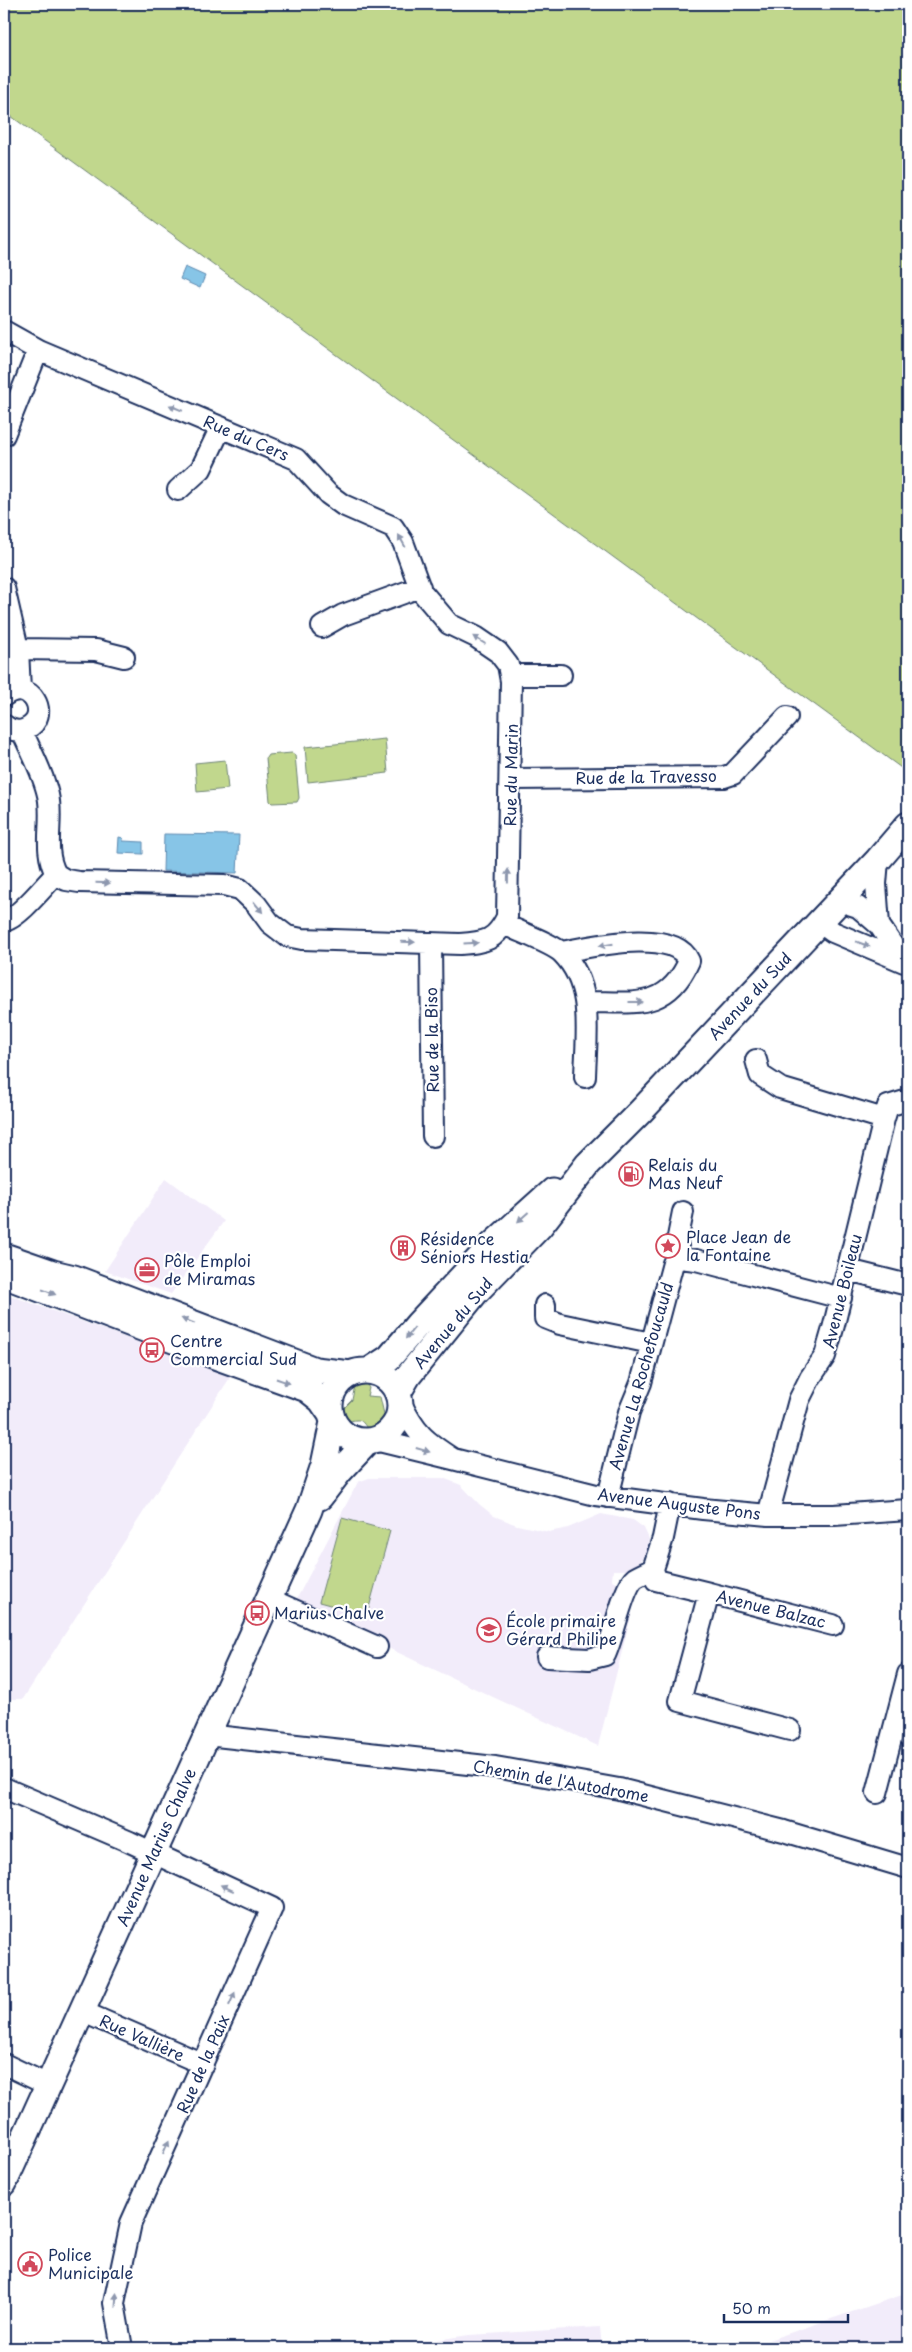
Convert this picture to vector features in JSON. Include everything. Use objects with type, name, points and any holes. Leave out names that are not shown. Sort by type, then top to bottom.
[{"type":"main road","name":"Avenue du Sud","points":[[399,1398],[408,1376],[476,1292],[539,1227],[588,1164],[878,860],[908,825]]},
{"type":"main road","name":"Avenue du Sud","points":[[360,1372],[388,1358],[492,1245],[547,1195],[588,1164]]},
{"type":"main road","points":[[4,1256],[74,1278],[315,1370],[360,1372],[387,1378],[399,1398],[400,1414],[394,1426],[386,1434],[372,1441],[348,1437],[321,1400],[307,1389],[207,1353],[4,1275]]},
{"type":"main road","points":[[332,1417],[330,1403],[336,1386],[360,1372]]},
{"type":"main road","name":"Avenue Marius Chalve","points":[[4,2183],[309,1510],[324,1465],[332,1417]]},
{"type":"main road","name":"Avenue Marius Chalve","points":[[309,1510],[340,1471],[372,1441]]},
{"type":"street","name":"Rue du Cers","points":[[4,331],[38,350],[296,459],[328,494],[343,505],[393,527],[404,542],[420,587]]},
{"type":"street","points":[[4,435],[38,350]]},
{"type":"street","points":[[178,490],[201,469],[221,427]]},
{"type":"street","points":[[322,627],[343,615],[420,587]]},
{"type":"street","name":"Rue du Marin","points":[[420,587],[449,624],[498,652],[508,665],[513,700],[507,917],[504,924]]},
{"type":"street","points":[[4,588],[18,649],[12,693],[33,697],[38,710],[34,723],[13,728],[44,779],[49,797],[49,851],[51,865],[56,874],[66,880],[79,882],[217,885],[240,889],[256,904],[270,923],[286,936],[302,939],[431,943],[482,942],[498,934],[504,924],[561,952],[576,973],[587,1002],[585,1077]]},
{"type":"street","points":[[18,649],[96,650],[124,657]]},
{"type":"street","points":[[510,675],[562,675]]},
{"type":"street","name":"Rue de la Travesso","points":[[511,778],[724,777],[733,774],[787,718]]},
{"type":"street","points":[[878,860],[876,884],[879,924]]},
{"type":"street","points":[[4,921],[18,913],[56,874]]},
{"type":"street","points":[[839,901],[858,907],[879,924],[906,963]]},
{"type":"street","points":[[819,922],[833,932],[906,963]]},
{"type":"street","points":[[561,952],[610,943],[640,942],[664,944],[685,952],[689,961],[685,970],[666,993],[657,999],[646,1002],[587,1002]]},
{"type":"street","name":"Rue de la Biso","points":[[431,943],[433,1136]]},
{"type":"street","points":[[756,1060],[760,1075],[780,1088],[884,1119],[888,1106],[908,1100]]},
{"type":"street","name":"Avenue Boileau","points":[[768,1515],[799,1400],[810,1378],[825,1356],[848,1270],[884,1119]]},
{"type":"street","points":[[683,1212],[677,1242],[680,1258],[696,1260],[841,1298]]},
{"type":"street","name":"Avenue La Rochefoucauld","points":[[608,1496],[629,1412],[641,1383],[673,1264],[680,1258]]},
{"type":"street","points":[[848,1270],[908,1285]]},
{"type":"street","points":[[545,1305],[545,1318],[560,1324],[651,1343]]},
{"type":"street","points":[[399,1398],[411,1424],[425,1441],[453,1459]]},
{"type":"street","name":"Avenue Auguste Pons","points":[[372,1441],[608,1496],[670,1504],[768,1515],[834,1515],[908,1510]]},
{"type":"street","points":[[547,1657],[589,1659],[606,1655],[628,1588],[634,1579],[653,1570],[663,1538],[670,1504]]},
{"type":"street","name":"Avenue Balzac","points":[[653,1570],[656,1580],[833,1625]]},
{"type":"street","name":"Avenue Balzac","points":[[710,1593],[680,1701],[790,1730]]},
{"type":"street","points":[[269,1598],[377,1647]]},
{"type":"street","points":[[877,1793],[908,1674]]},
{"type":"street","name":"Chemin de l'Autodrome","points":[[207,1735],[495,1767],[619,1789],[784,1831],[908,1868]]},
{"type":"street","points":[[4,1788],[130,1842],[152,1854]]},
{"type":"street","name":"Rue de la Paix","points":[[122,2348],[114,2302],[131,2223],[272,1908],[152,1854]]},
{"type":"street","name":"Rue Vallière","points":[[81,2011],[203,2064]]},
{"type":"street","points":[[4,2064],[48,2085]]},
{"type":"shaded area","points":[[166,1178],[224,1221],[171,1294],[105,1271]]},
{"type":"shaded area","points":[[4,1293],[231,1376],[23,1699],[4,1699]]},
{"type":"shaded area","name":"École primaire Gérard Philipe","points":[[369,1478],[443,1478],[461,1485],[479,1504],[494,1516],[517,1525],[549,1532],[568,1528],[601,1514],[633,1520],[644,1528],[649,1539],[647,1553],[638,1565],[627,1570],[613,1570],[612,1580],[637,1592],[598,1746],[294,1604],[358,1482]]},
{"type":"shaded area","points":[[908,2293],[908,2348],[745,2348]]},
{"type":"shaded area","points":[[600,2327],[602,2348],[383,2348],[469,2335]]},
{"type":"green space","points":[[4,4],[908,4],[908,773],[4,111]]},
{"type":"green space","points":[[385,739],[388,773],[308,782],[305,747]]},
{"type":"green space","points":[[292,753],[295,755],[299,798],[297,802],[272,803],[270,801],[266,758],[268,755]]},
{"type":"green space","points":[[225,760],[228,789],[197,792],[195,763]]},
{"type":"green space","points":[[365,1382],[369,1388],[367,1396],[380,1397],[384,1414],[389,1415],[380,1425],[368,1430],[359,1420],[347,1421],[342,1410],[352,1400],[355,1385]]},
{"type":"green space","points":[[342,1518],[390,1531],[367,1615],[319,1602]]},
{"type":"water","points":[[185,267],[205,276],[200,288],[180,279]]},
{"type":"water","points":[[164,834],[239,835],[237,873],[163,871]]},
{"type":"water","points":[[119,837],[123,838],[123,841],[143,842],[143,854],[118,853]]},
{"type":"place","name":"Relais du Mas Neuf","points":[[631,1174]]},
{"type":"place","name":"Place Jean de la Fontaine","points":[[668,1246]]},
{"type":"place","name":"Résidence Séniors Hestia","points":[[403,1248]]},
{"type":"place","name":"Pôle Emploi de Miramas","points":[[147,1270]]},
{"type":"place","name":"Centre Commercial Sud","points":[[152,1350]]},
{"type":"place","name":"Marius Chalve","points":[[257,1613]]},
{"type":"place","name":"École primaire Gérard Philipe","points":[[489,1630]]},
{"type":"place","name":"Police Municipale","points":[[30,2264]]}]
